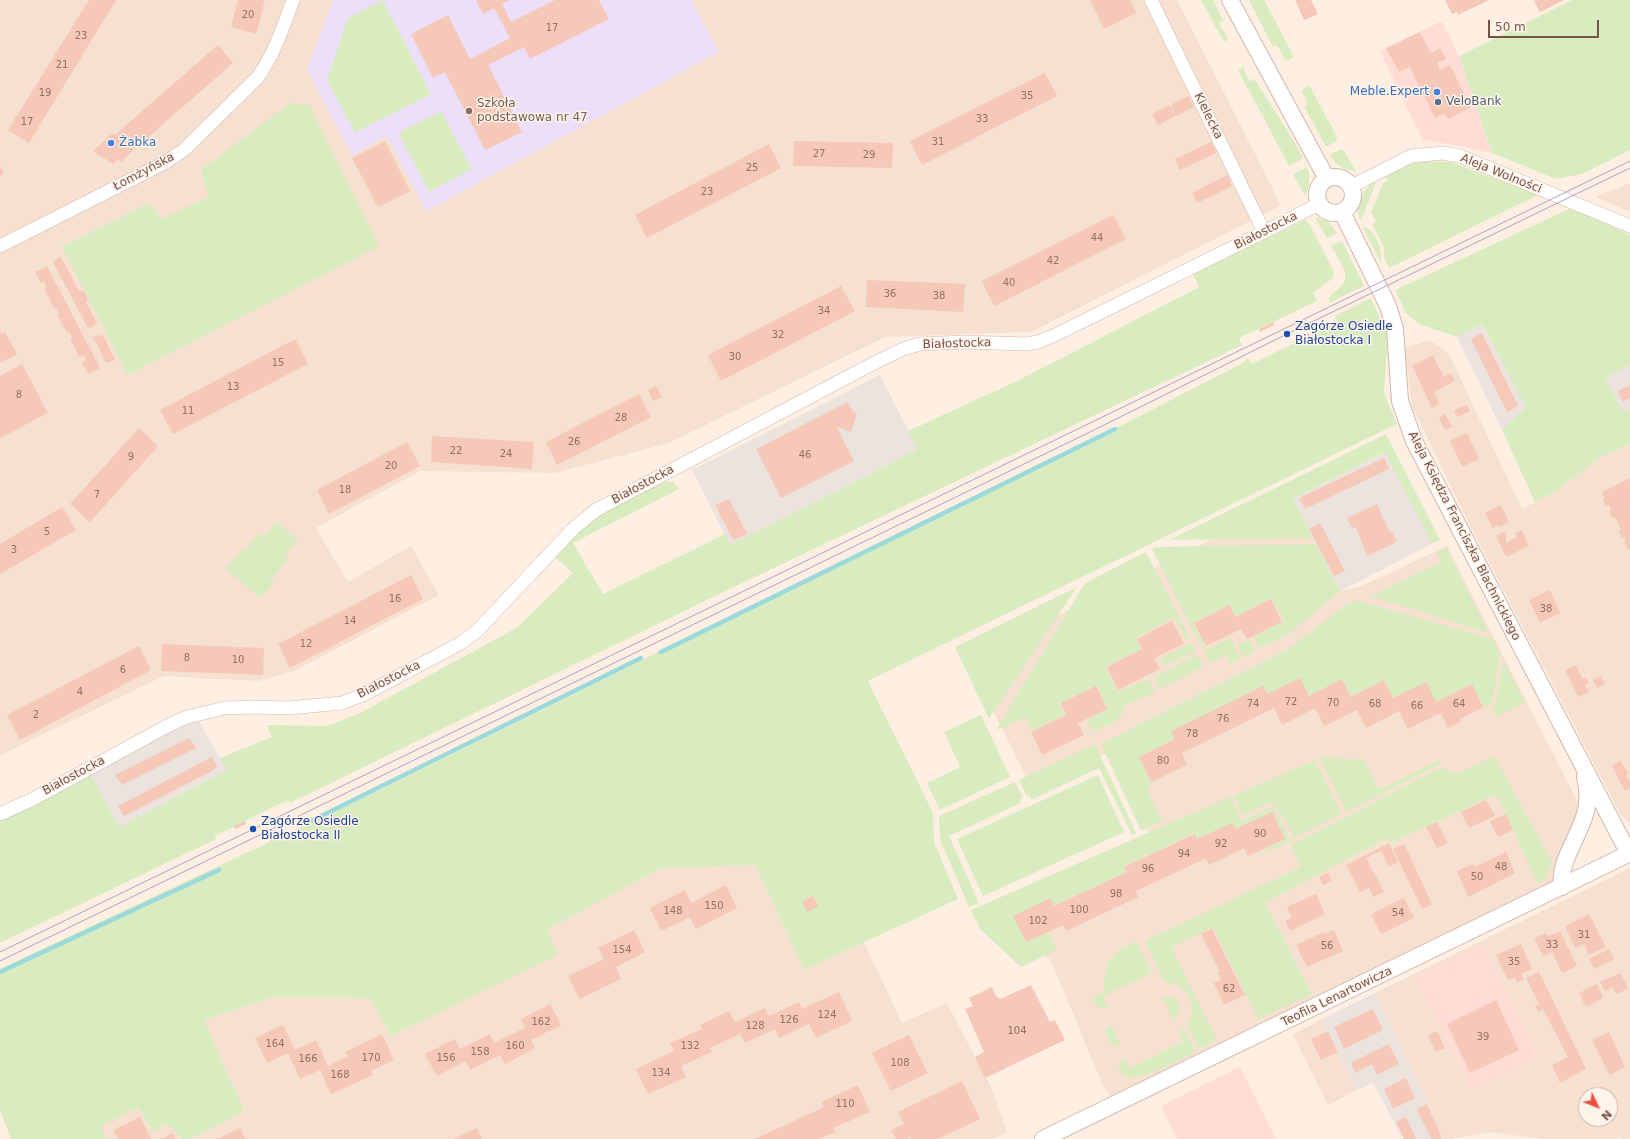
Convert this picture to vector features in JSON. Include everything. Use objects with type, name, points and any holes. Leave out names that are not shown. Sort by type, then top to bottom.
[{"type":"street","name":"Łomżyńska","points":[[0,246],[166,162],[185,149],[258,77],[277,45],[293,0]]},
{"type":"street","name":"Kielecka","points":[[1151,0],[1264,232]]},
{"type":"street","points":[[1230,0],[1327,179]]},
{"type":"street","name":"Aleja Wolności","points":[[1350,187],[1412,156],[1443,153],[1460,156],[1630,226]]},
{"type":"street","points":[[1338,178],[1343,180],[1350,187],[1352,198],[1350,204],[1342,212],[1329,212],[1323,209],[1319,204],[1317,198],[1319,187],[1327,179],[1338,178]]},
{"type":"street","name":"Białostocka","points":[[0,814],[31,800],[171,724],[187,717],[225,708],[289,708],[342,703],[366,694],[460,643],[477,631],[573,529],[596,510],[891,355],[920,344],[1026,344],[1038,342],[1053,336],[1319,204]]},
{"type":"street","name":"Aleja Księdza Franciszka Blachnickiego","points":[[1342,212],[1392,317],[1397,345],[1400,401],[1414,441],[1630,854]]},
{"type":"street","name":"Aleja Księdza Franciszka Blachnickiego","points":[[1562,887],[1562,873],[1583,821],[1587,805],[1587,787],[1582,763]]},
{"type":"street","name":"Teofila Lenartowicza","points":[[1043,1139],[1630,854]]},
{"type":"shaded area","points":[[0,0],[1177,0],[1271,185],[1280,206],[1031,332],[885,337],[669,443],[555,473],[420,471],[316,528],[348,582],[411,546],[439,595],[292,672],[258,681],[164,676],[0,756]]},
{"type":"shaded area","name":"Szkoła podstawowa nr 47","points":[[333,0],[691,0],[719,52],[426,211],[387,136],[352,155],[307,70]]},
{"type":"shaded area","points":[[1442,21],[1459,56],[1492,153],[1422,139],[1380,51]]},
{"type":"shaded area","points":[[1630,183],[1630,212],[1596,197]]},
{"type":"shaded area","points":[[1482,324],[1526,407],[1502,430],[1457,337]]},
{"type":"shaded area","points":[[1430,340],[1449,354],[1522,509],[1556,491],[1601,457],[1630,444],[1630,824],[1621,815],[1472,530],[1412,406],[1405,348]]},
{"type":"shaded area","points":[[1630,365],[1630,409],[1623,412],[1605,378]]},
{"type":"shaded area","points":[[880,375],[918,450],[730,545],[692,470]]},
{"type":"shaded area","points":[[1386,452],[1432,544],[1340,591],[1293,499]]},
{"type":"shaded area","points":[[1293,499],[1340,591],[1362,586],[1447,546],[1582,810],[1552,885],[1112,1100],[1102,1083],[1050,959],[985,926],[1151,838],[1112,751],[1031,787],[968,660]]},
{"type":"shaded area","points":[[197,718],[227,770],[119,827],[91,775]]},
{"type":"shaded area","points":[[755,865],[804,970],[864,943],[902,1023],[947,1003],[992,1089],[1007,1133],[993,1139],[191,1139],[244,1111],[204,1020],[274,997],[370,998],[391,1036],[556,955],[547,929],[661,868]]},
{"type":"shaded area","points":[[1630,868],[1630,1139],[1622,1139],[1621,1137],[1616,1139],[1543,1139],[1488,1132],[1453,1139],[1444,1139],[1375,993]]},
{"type":"shaded area","points":[[1483,944],[1539,1057],[1470,1090],[1414,978]]},
{"type":"shaded area","points":[[1375,993],[1444,1139],[1403,1139],[1373,1083],[1357,1090],[1322,1019]]},
{"type":"shaded area","points":[[1322,1019],[1357,1090],[1328,1105],[1293,1035]]},
{"type":"shaded area","points":[[1240,1067],[1276,1139],[1177,1139],[1161,1106]]},
{"type":"shaded area","points":[[138,1107],[153,1132],[167,1123],[182,1139],[106,1139],[101,1126]]},
{"type":"green space","points":[[383,0],[431,94],[355,133],[327,80],[348,18]]},
{"type":"green space","points":[[1201,0],[1213,0],[1224,21],[1219,23],[1228,39],[1224,42]]},
{"type":"green space","points":[[1249,0],[1264,0],[1294,57],[1286,61],[1277,45],[1273,47]]},
{"type":"green space","points":[[1572,0],[1630,0],[1630,150],[1582,174],[1556,179],[1492,153],[1459,56]]},
{"type":"green space","points":[[1243,67],[1250,82],[1255,79],[1303,158],[1289,166],[1238,70]]},
{"type":"green space","points":[[1310,86],[1337,137],[1336,141],[1326,147],[1304,106],[1308,104],[1301,90]]},
{"type":"green space","points":[[290,103],[309,105],[379,246],[128,375],[62,247],[149,203],[161,219],[209,197],[201,170]]},
{"type":"green space","points":[[441,111],[472,169],[429,192],[398,133]]},
{"type":"green space","points":[[1341,149],[1344,151],[1356,171],[1340,166],[1334,162],[1330,155]]},
{"type":"green space","points":[[1420,161],[1451,162],[1538,195],[1389,268],[1384,257],[1384,247],[1372,224],[1376,222],[1371,212],[1383,183],[1388,181],[1386,176]]},
{"type":"green space","points":[[1307,167],[1309,182],[1305,196],[1293,174]]},
{"type":"green space","points":[[1375,181],[1375,185],[1360,220],[1358,208],[1360,198],[1366,189]]},
{"type":"green space","points":[[1571,208],[1630,235],[1630,365],[1605,378],[1623,412],[1630,409],[1630,444],[1601,457],[1556,491],[1535,502],[1502,430],[1526,407],[1482,324],[1457,337],[1419,324],[1406,313],[1395,290]]},
{"type":"green space","points":[[1315,217],[1328,221],[1337,233],[1327,238]]},
{"type":"green space","points":[[1305,220],[1310,225],[1334,272],[1333,278],[1313,293],[1317,301],[1239,338],[1242,345],[713,597],[290,803],[288,800],[215,836],[216,839],[0,943],[0,821],[91,775],[119,827],[227,770],[220,758],[272,737],[267,725],[328,726],[360,713],[518,627],[573,573],[555,557],[575,533],[595,516],[663,482],[673,482],[679,489],[573,543],[603,594],[725,534],[730,545],[917,450],[908,431],[1017,381],[1199,287],[1193,274]]},
{"type":"green space","points":[[1363,228],[1368,228],[1375,236],[1380,249],[1382,265]]},
{"type":"green space","points":[[1342,241],[1364,286],[1329,303],[1329,297],[1343,284],[1345,280],[1344,270],[1331,246]]},
{"type":"green space","points":[[1371,298],[1388,336],[1384,393],[1397,424],[868,681],[933,813],[934,842],[958,899],[804,970],[755,865],[661,868],[548,929],[557,955],[391,1036],[370,998],[274,997],[204,1020],[244,1111],[191,1139],[182,1139],[167,1123],[153,1132],[138,1107],[101,1126],[106,1139],[11,1139],[0,1110],[0,969],[384,788],[1118,427],[1243,363],[1248,358],[1252,364],[1338,322],[1335,316]]},
{"type":"green space","points":[[1386,434],[1440,540],[1432,544],[1385,452],[1293,499],[1313,538],[1169,540]]},
{"type":"green space","points":[[276,522],[298,540],[285,556],[288,559],[270,581],[273,583],[261,598],[226,569],[243,549],[245,551],[259,534],[263,537]]},
{"type":"green space","points":[[1316,544],[1340,591],[1286,636],[1259,648],[1254,637],[1284,621],[1271,598],[1236,616],[1230,605],[1193,622],[1204,646],[1202,648],[1152,549],[1155,547]]},
{"type":"green space","points":[[1446,548],[1489,633],[1370,596],[1441,562],[1437,552]]},
{"type":"green space","points":[[1146,552],[1190,638],[1186,640],[1175,617],[1136,638],[1141,649],[1105,667],[1118,692],[1149,679],[1155,692],[1126,705],[1118,720],[1094,732],[1086,720],[1108,709],[1097,685],[1059,703],[1065,714],[1032,731],[1025,717],[996,730],[1085,583]]},
{"type":"green space","points":[[1077,587],[989,719],[955,647]]},
{"type":"green space","points":[[1358,601],[1493,639],[1500,654],[1492,703],[1484,708],[1472,684],[1436,702],[1426,682],[1393,698],[1384,680],[1351,697],[1342,679],[1309,696],[1300,678],[1267,694],[1263,686],[1171,731],[1175,739],[1139,757],[1151,783],[1148,792],[1162,821],[1141,831],[1101,744],[1287,650],[1350,602]]},
{"type":"green space","points":[[1230,638],[1241,658],[1231,664],[1226,655],[1210,663],[1204,651]]},
{"type":"green space","points":[[1249,639],[1255,651],[1244,657],[1238,645]]},
{"type":"green space","points":[[1191,643],[1196,651],[1165,666],[1161,658]]},
{"type":"green space","points":[[1196,655],[1203,667],[1160,689],[1154,677]]},
{"type":"green space","points":[[1503,660],[1525,702],[1497,717],[1492,708],[1495,706]]},
{"type":"green space","points":[[981,715],[1010,777],[940,810],[927,783],[960,767],[944,732]]},
{"type":"green space","points":[[1095,744],[1136,833],[1132,835],[1099,768],[1031,800],[1029,796],[1027,796],[1019,780]]},
{"type":"green space","points":[[1494,756],[1552,862],[1545,879],[1538,884],[1496,794],[1391,843],[1387,838],[1265,903],[1312,994],[1258,1019],[1213,927],[1171,947],[1217,1040],[1199,1049],[1187,1025],[1192,1013],[1191,1001],[1185,991],[1180,987],[1175,984],[1164,982],[1145,941],[1301,867],[1291,845],[1441,768],[1457,774]]},
{"type":"green space","points":[[1319,757],[1364,760],[1379,790],[1439,760],[1441,764],[1346,812]]},
{"type":"green space","points":[[1315,760],[1341,814],[1294,838],[1285,820],[1271,802],[1242,816],[1233,796]]},
{"type":"green space","points":[[1098,775],[1124,832],[983,896],[957,839]]},
{"type":"green space","points":[[1015,782],[1023,798],[1019,800],[1021,803],[949,836],[979,903],[969,907],[940,839],[939,816]]},
{"type":"green space","points":[[1230,797],[1241,821],[1270,807],[1281,821],[1290,841],[1267,852],[1265,849],[1285,839],[1272,812],[1235,829],[1232,823],[1197,839],[1195,833],[1124,866],[1126,872],[1054,905],[1051,899],[1013,916],[1026,942],[1049,932],[1057,950],[1021,967],[980,929],[971,910]]},
{"type":"green space","points":[[1136,941],[1151,973],[1103,996],[1108,1007],[1099,1007],[1093,1000],[1097,995],[1104,992],[1105,973],[1110,960],[1114,955]]},
{"type":"green space","points":[[1168,996],[1175,1000],[1179,1006],[1178,1014],[1173,1020],[1163,998]]},
{"type":"green space","points":[[1111,1024],[1121,1045],[1118,1047],[1110,1043],[1106,1033],[1106,1029]]},
{"type":"green space","points":[[1184,1028],[1195,1052],[1154,1072],[1137,1077],[1127,1077],[1118,1069],[1120,1062],[1124,1059],[1129,1068],[1183,1042],[1179,1033]]},
{"type":"building","points":[[89,0],[116,0],[29,143],[8,130]]},
{"type":"building","points":[[238,0],[265,0],[256,34],[231,27]]},
{"type":"building","points":[[476,0],[510,0],[502,4],[511,22],[555,0],[599,0],[609,19],[530,59],[524,47],[488,65],[522,132],[485,150],[445,72],[433,78],[411,34],[448,15],[470,59],[510,38],[494,8],[483,14]]},
{"type":"building","points":[[1090,0],[1130,0],[1136,13],[1104,29]]},
{"type":"building","points":[[1295,0],[1311,0],[1318,14],[1304,20]]},
{"type":"building","points":[[1445,0],[1489,0],[1458,15],[1457,12],[1452,14]]},
{"type":"building","points":[[1564,0],[1540,12],[1534,1]]},
{"type":"building","name":"Meble.Expert","points":[[1420,32],[1431,53],[1440,48],[1446,59],[1437,63],[1440,70],[1450,65],[1471,107],[1448,119],[1445,113],[1435,118],[1410,67],[1399,72],[1386,48]]},
{"type":"building","points":[[218,45],[233,63],[121,162],[118,159],[113,164],[93,151],[113,133],[115,135]]},
{"type":"building","points":[[1045,73],[1057,96],[922,165],[910,141]]},
{"type":"building","points":[[1188,96],[1194,107],[1176,116],[1171,105]]},
{"type":"building","points":[[1170,105],[1175,116],[1158,125],[1152,114]]},
{"type":"building","points":[[385,141],[410,191],[378,207],[352,158]]},
{"type":"building","points":[[794,141],[893,143],[892,168],[793,166]]},
{"type":"building","points":[[1211,142],[1216,153],[1180,170],[1175,159]]},
{"type":"building","points":[[769,144],[781,168],[647,238],[635,215]]},
{"type":"building","points":[[0,166],[4,173],[0,176]]},
{"type":"building","points":[[1227,175],[1232,186],[1197,203],[1192,193]]},
{"type":"building","points":[[1113,215],[1126,239],[994,306],[982,281]]},
{"type":"building","points":[[60,257],[79,291],[84,291],[88,299],[86,303],[97,323],[92,327],[88,328],[53,262]]},
{"type":"building","points":[[47,266],[100,368],[88,374],[82,362],[86,360],[83,355],[79,357],[70,339],[72,338],[69,332],[67,333],[57,314],[59,313],[56,307],[54,308],[44,289],[47,288],[44,281],[41,283],[35,272]]},
{"type":"building","points":[[867,280],[965,284],[963,312],[866,307]]},
{"type":"building","points":[[841,286],[855,311],[721,381],[708,355]]},
{"type":"building","points":[[1273,322],[1274,325],[1260,332],[1259,329]]},
{"type":"building","points":[[0,330],[2,334],[5,332],[17,354],[0,363]]},
{"type":"building","points":[[1309,333],[1310,336],[1300,340],[1299,338]]},
{"type":"building","points":[[1482,333],[1518,406],[1507,412],[1471,339]]},
{"type":"building","points":[[103,335],[115,360],[106,363],[93,337]]},
{"type":"building","points":[[295,339],[308,364],[173,434],[160,410]]},
{"type":"building","points":[[1433,355],[1444,377],[1451,373],[1455,381],[1434,392],[1439,404],[1432,408],[1412,366]]},
{"type":"building","points":[[22,364],[48,413],[0,438],[0,376]]},
{"type":"building","points":[[1630,385],[1630,398],[1623,402],[1618,391]]},
{"type":"building","points":[[656,386],[662,397],[653,401],[648,390]]},
{"type":"building","points":[[639,394],[651,417],[557,465],[546,442]]},
{"type":"building","points":[[848,402],[853,412],[857,413],[851,432],[837,427],[854,461],[781,498],[756,449]]},
{"type":"building","points":[[1467,405],[1470,411],[1457,417],[1454,410]]},
{"type":"building","points":[[1445,414],[1452,427],[1445,430],[1439,418]]},
{"type":"building","points":[[139,428],[158,446],[90,522],[70,504]]},
{"type":"building","points":[[1467,433],[1479,459],[1462,467],[1450,441]]},
{"type":"building","points":[[432,436],[534,442],[532,469],[431,462]]},
{"type":"building","points":[[407,442],[420,466],[329,514],[317,490]]},
{"type":"building","points":[[1384,458],[1389,469],[1305,509],[1299,498]]},
{"type":"building","points":[[1630,478],[1630,549],[1628,550],[1624,542],[1626,541],[1624,537],[1622,538],[1618,531],[1621,530],[1618,523],[1615,517],[1612,518],[1609,511],[1611,510],[1609,505],[1606,506],[1603,499],[1605,498],[1602,492]]},
{"type":"building","points":[[729,499],[747,534],[733,540],[715,505]]},
{"type":"building","points":[[1377,504],[1390,533],[1392,531],[1397,542],[1367,556],[1356,527],[1353,529],[1347,518]]},
{"type":"building","points":[[1501,505],[1509,522],[1493,528],[1485,513]]},
{"type":"building","points":[[62,507],[76,530],[0,574],[0,544]]},
{"type":"building","points":[[1320,523],[1345,571],[1334,576],[1309,529]]},
{"type":"building","points":[[1522,530],[1529,546],[1506,557],[1496,536],[1506,531],[1506,543],[1517,537],[1515,533]]},
{"type":"building","points":[[411,575],[423,599],[290,668],[278,644]]},
{"type":"building","points":[[1550,590],[1560,613],[1540,623],[1529,600]]},
{"type":"building","points":[[1271,599],[1282,622],[1247,639],[1241,629],[1206,646],[1194,623],[1230,605],[1235,617]]},
{"type":"building","points":[[1172,621],[1184,644],[1154,658],[1160,669],[1118,690],[1107,667],[1142,649],[1137,639]]},
{"type":"building","points":[[162,644],[264,648],[263,675],[161,671]]},
{"type":"building","points":[[139,646],[151,670],[20,740],[7,715]]},
{"type":"building","points":[[1576,665],[1582,679],[1586,677],[1589,683],[1585,685],[1589,692],[1578,697],[1565,670]]},
{"type":"building","points":[[1601,676],[1605,684],[1597,688],[1593,680]]},
{"type":"building","points":[[1300,678],[1309,696],[1342,679],[1351,697],[1384,680],[1393,698],[1426,682],[1436,702],[1472,684],[1483,707],[1460,719],[1461,722],[1448,728],[1441,713],[1408,729],[1399,711],[1366,728],[1357,710],[1324,726],[1315,708],[1282,725],[1274,708],[1182,753],[1187,765],[1151,782],[1139,757],[1175,739],[1171,731],[1263,686],[1267,694]]},
{"type":"building","points":[[1096,686],[1107,709],[1078,723],[1084,735],[1042,755],[1031,732],[1066,715],[1061,703]]},
{"type":"building","points":[[189,738],[196,748],[122,785],[115,775]]},
{"type":"building","points":[[212,757],[217,766],[212,771],[124,816],[118,806]]},
{"type":"building","points":[[1621,761],[1628,774],[1626,775],[1630,783],[1630,788],[1625,791],[1612,766]]},
{"type":"building","points":[[1486,800],[1495,816],[1469,828],[1461,812]]},
{"type":"building","points":[[1272,812],[1285,839],[1248,856],[1244,848],[1209,865],[1206,858],[1136,891],[1138,897],[1066,931],[1063,925],[1026,942],[1013,916],[1051,898],[1054,906],[1127,872],[1124,867],[1195,834],[1197,839],[1232,823],[1235,829]]},
{"type":"building","points":[[1506,814],[1513,830],[1498,837],[1490,821]]},
{"type":"building","points":[[245,821],[246,824],[235,829],[234,826]]},
{"type":"building","points":[[1437,822],[1448,843],[1437,848],[1426,827]]},
{"type":"building","points":[[280,834],[282,837],[270,842],[269,839]]},
{"type":"building","points":[[1389,843],[1398,862],[1389,867],[1381,851],[1366,858],[1384,892],[1373,897],[1369,888],[1360,892],[1346,865]]},
{"type":"building","points":[[1404,844],[1432,904],[1422,909],[1393,849]]},
{"type":"building","points":[[1506,852],[1515,873],[1468,897],[1457,871],[1473,864],[1475,867]]},
{"type":"building","points":[[1328,873],[1332,881],[1323,885],[1319,877]]},
{"type":"building","points":[[726,885],[737,908],[696,929],[690,917],[661,931],[650,908],[685,890],[691,903]]},
{"type":"building","points":[[1316,894],[1325,914],[1290,931],[1285,921],[1292,918],[1287,907]]},
{"type":"building","points":[[813,896],[818,907],[807,912],[802,901]]},
{"type":"building","points":[[1404,898],[1414,918],[1381,934],[1371,914]]},
{"type":"building","points":[[1589,914],[1606,947],[1589,955],[1584,944],[1575,948],[1565,926]]},
{"type":"building","points":[[1212,929],[1245,995],[1224,1005],[1214,983],[1221,980],[1217,972],[1220,971],[1201,934]]},
{"type":"building","points":[[634,930],[645,952],[616,967],[621,979],[580,999],[568,976],[604,959],[598,948]]},
{"type":"building","points":[[1334,930],[1343,951],[1307,967],[1296,945],[1324,932],[1325,934]]},
{"type":"building","points":[[1560,931],[1577,966],[1562,973],[1552,952],[1543,956],[1534,938],[1546,933],[1548,936]]},
{"type":"building","points":[[1521,944],[1532,969],[1521,974],[1524,979],[1517,982],[1515,977],[1508,980],[1496,955]]},
{"type":"building","points":[[1609,949],[1614,959],[1594,969],[1589,959]]},
{"type":"building","points":[[1539,972],[1586,1069],[1560,1083],[1552,1065],[1568,1057],[1543,1009],[1538,1012],[1535,1006],[1539,1004],[1526,978]]},
{"type":"building","points":[[1621,973],[1628,989],[1616,994],[1613,987],[1605,991],[1600,982]]},
{"type":"building","points":[[1597,984],[1603,998],[1586,1007],[1579,993]]},
{"type":"building","points":[[1031,985],[1050,1022],[1055,1020],[1065,1040],[985,1078],[975,1057],[984,1052],[965,1009],[973,1006],[969,998],[992,987],[996,996],[1000,999]]},
{"type":"building","points":[[839,992],[852,1021],[816,1038],[809,1024],[779,1038],[775,1029],[745,1043],[740,1034],[710,1048],[712,1052],[681,1066],[686,1077],[648,1094],[636,1069],[674,1051],[670,1043],[702,1029],[700,1025],[729,1011],[735,1022],[765,1008],[769,1016],[799,1002],[802,1009]]},
{"type":"building","points":[[1496,1000],[1519,1050],[1470,1073],[1447,1024]]},
{"type":"building","points":[[550,1004],[561,1025],[531,1040],[535,1048],[505,1064],[500,1055],[470,1070],[466,1061],[437,1076],[425,1054],[455,1039],[460,1049],[490,1034],[494,1043],[525,1028],[521,1019]]},
{"type":"building","points":[[1373,1009],[1383,1030],[1344,1049],[1334,1027]]},
{"type":"building","points":[[283,1025],[295,1050],[316,1040],[328,1066],[348,1056],[345,1052],[382,1034],[394,1060],[371,1071],[373,1075],[331,1094],[320,1070],[300,1079],[288,1053],[267,1063],[255,1038]]},
{"type":"building","points":[[1328,1031],[1338,1052],[1321,1060],[1311,1039]]},
{"type":"building","points":[[1437,1031],[1445,1048],[1436,1052],[1428,1035]]},
{"type":"building","points":[[1609,1032],[1625,1067],[1610,1075],[1592,1040]]},
{"type":"building","points":[[909,1035],[928,1073],[891,1091],[872,1053]]},
{"type":"building","points":[[1389,1044],[1399,1064],[1377,1075],[1372,1064],[1355,1073],[1351,1063]]},
{"type":"building","points":[[1406,1078],[1415,1098],[1393,1109],[1384,1089]]},
{"type":"building","points":[[962,1081],[980,1119],[938,1139],[911,1139],[910,1137],[907,1139],[896,1139],[891,1130],[904,1124],[898,1112]]},
{"type":"building","points":[[858,1085],[870,1112],[833,1128],[835,1132],[819,1139],[755,1139],[824,1107],[821,1102]]},
{"type":"building","points":[[1427,1104],[1442,1138],[1431,1139],[1417,1109]]},
{"type":"building","points":[[140,1117],[151,1139],[118,1139],[113,1130]]},
{"type":"building","points":[[1406,1117],[1416,1139],[1404,1139],[1396,1122]]},
{"type":"building","points":[[240,1128],[245,1139],[217,1139]]},
{"type":"building","points":[[477,1128],[482,1139],[453,1139]]},
{"type":"building","points":[[173,1133],[175,1139],[161,1139]]},
{"type":"waterway","points":[[661,652],[1115,429]]},
{"type":"waterway","points":[[313,820],[641,658]]},
{"type":"waterway","points":[[0,972],[219,870]]},
{"type":"tram line","points":[[0,952],[1630,161]]},
{"type":"tram line","points":[[0,961],[1630,168]]},
{"type":"place","name":"Meble.Expert","points":[[1437,92]]},
{"type":"place","name":"VeloBank","points":[[1438,102]]},
{"type":"place","name":"Szkoła podstawowa nr 47","points":[[469,111]]},
{"type":"place","name":"Żabka","points":[[111,143]]},
{"type":"place","name":"Zagórze Osiedle Białostocka I","points":[[1287,334]]},
{"type":"place","name":"Zagórze Osiedle Białostocka II","points":[[253,829]]}]
